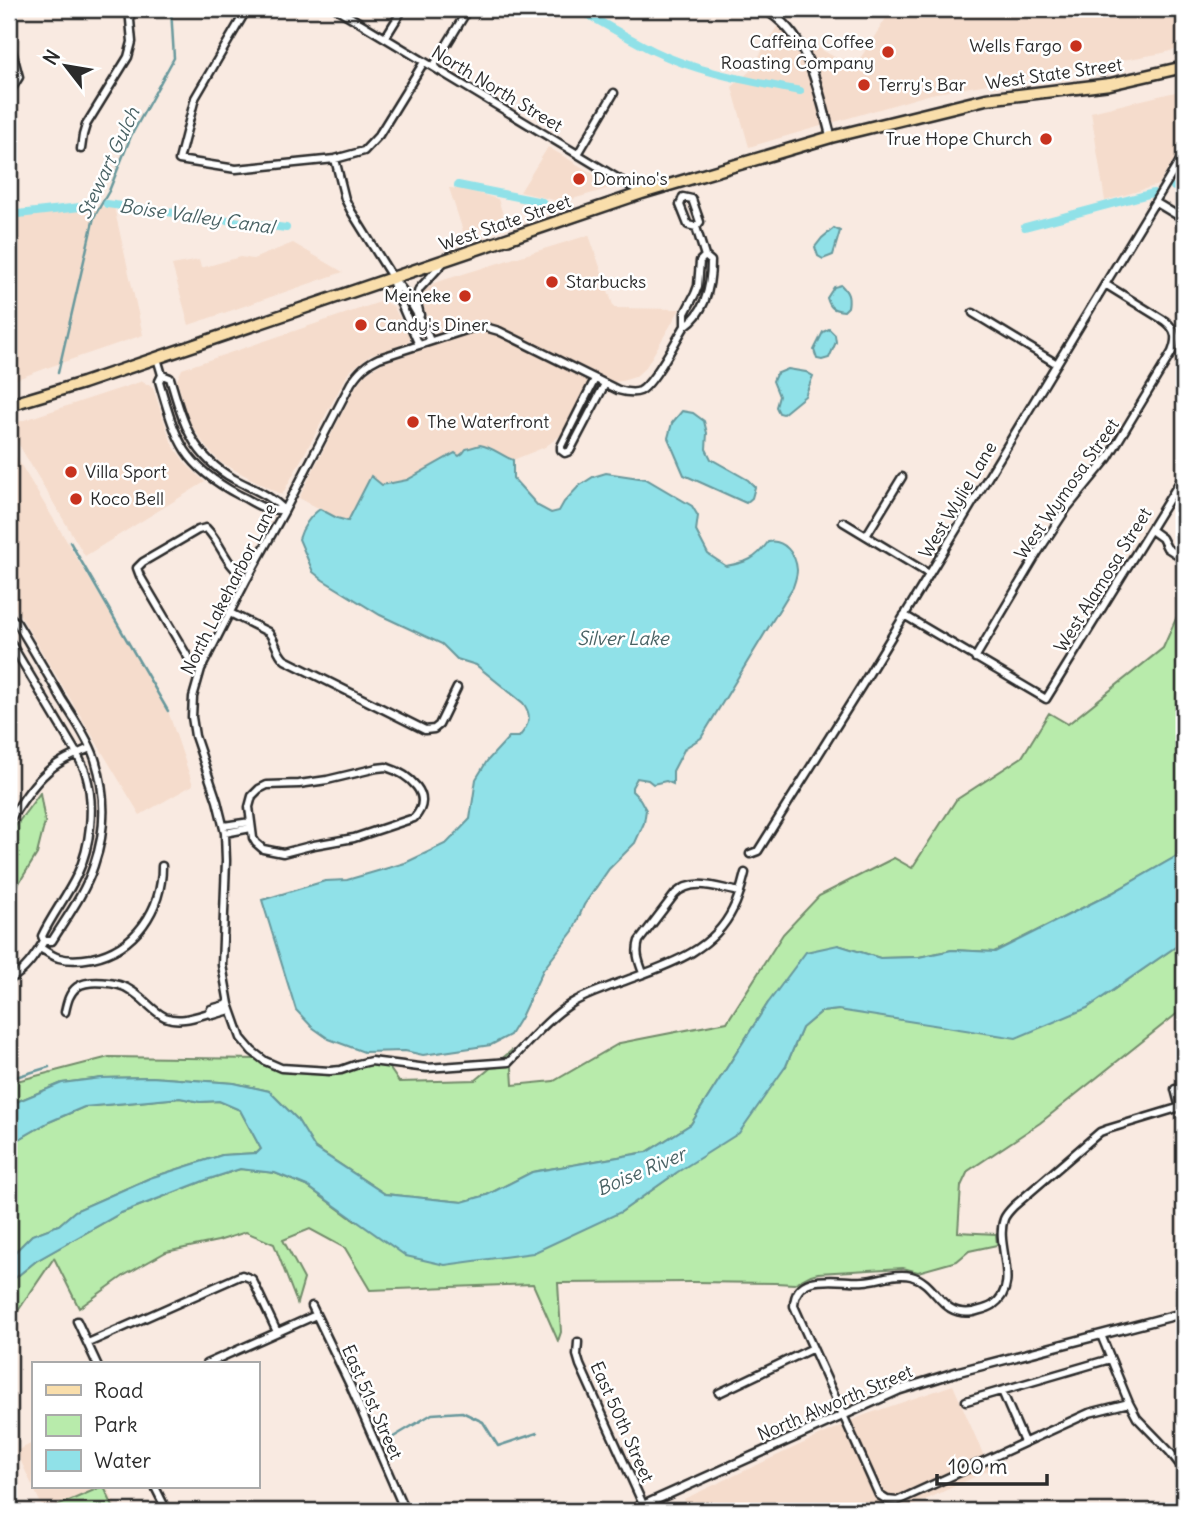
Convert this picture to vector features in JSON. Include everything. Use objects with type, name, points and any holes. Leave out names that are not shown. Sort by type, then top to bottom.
[{"type":"main road","name":"West State Street","points":[[9,405],[83,383],[642,193],[831,137],[986,99],[1110,83],[1184,67]]},
{"type":"street","points":[[81,149],[86,125],[128,57],[132,42],[129,9]]},
{"type":"street","points":[[247,9],[195,98],[179,160],[236,169],[335,159],[364,151],[385,126],[424,62]]},
{"type":"street","name":"North North Street","points":[[337,9],[642,193]]},
{"type":"street","points":[[385,38],[403,9]]},
{"type":"street","points":[[764,9],[784,24],[805,52],[814,74],[831,137]]},
{"type":"street","points":[[432,66],[464,16]]},
{"type":"street","points":[[9,40],[19,77],[9,93]]},
{"type":"street","points":[[578,154],[614,93]]},
{"type":"street","name":"West Wylie Lane","points":[[750,854],[758,851],[1184,154]]},
{"type":"street","points":[[335,159],[345,199],[351,211],[423,324]]},
{"type":"street","name":"North Lakeharbor Lane","points":[[680,183],[683,197],[680,205],[688,225],[696,227]]},
{"type":"street","name":"North Lakeharbor Lane","points":[[683,197],[692,199],[695,205],[700,222],[696,227]]},
{"type":"street","points":[[1155,202],[1184,217]]},
{"type":"street","name":"North Lakeharbor Lane","points":[[696,227],[705,256],[711,261],[706,300],[694,320],[685,326],[649,384],[639,392],[628,393],[605,384],[499,331],[485,327],[463,331],[379,358],[358,372],[201,669],[193,697],[192,717],[195,736],[225,830],[222,965],[230,1007],[241,1038],[265,1061],[281,1068],[330,1072],[371,1061],[427,1068],[509,1062],[557,1014],[571,1004],[587,995],[686,957],[708,942],[726,923],[745,873]]},
{"type":"street","name":"North Lakeharbor Lane","points":[[685,326],[685,313],[695,295],[700,261],[705,256]]},
{"type":"street","points":[[430,341],[416,299],[418,292],[446,259]]},
{"type":"street","points":[[392,277],[398,300],[419,345]]},
{"type":"street","name":"West Wymosa Street","points":[[975,658],[1059,519],[1116,445],[1172,352],[1175,333],[1171,326],[1105,284]]},
{"type":"street","points":[[973,313],[1057,364]]},
{"type":"street","points":[[157,358],[162,375],[159,381],[174,431],[197,466],[220,484],[267,509],[285,510]]},
{"type":"street","points":[[162,375],[170,378],[184,425],[197,449],[225,474],[274,499],[285,510]]},
{"type":"street","points":[[595,379],[561,446],[565,453],[570,451],[605,384]]},
{"type":"street","name":"West Alamosa Street","points":[[975,658],[1046,699],[1184,475]]},
{"type":"street","points":[[866,536],[902,477]]},
{"type":"street","points":[[844,522],[929,574]]},
{"type":"street","points":[[201,669],[192,664],[137,568],[187,536],[206,528],[234,571],[247,579]]},
{"type":"street","points":[[1151,530],[1162,538],[1167,548],[1184,559]]},
{"type":"street","points":[[230,613],[268,632],[285,660],[425,730],[439,725],[457,688]]},
{"type":"street","points":[[904,615],[975,658]]},
{"type":"street","points":[[9,616],[17,623],[90,748],[101,787],[104,812],[101,841],[80,897],[52,941],[42,944]]},
{"type":"street","points":[[9,640],[77,754],[86,774],[90,808],[86,851],[77,875],[48,923],[42,936],[42,944],[26,967],[9,980]]},
{"type":"street","points":[[9,821],[47,771],[90,748]]},
{"type":"street","points":[[377,768],[396,770],[414,783],[423,799],[421,811],[414,818],[354,838],[283,853],[263,849],[256,844],[250,825],[248,807],[252,796],[267,785],[327,780],[377,768]]},
{"type":"street","points":[[225,830],[250,825]]},
{"type":"street","points":[[42,944],[60,958],[79,960],[106,954],[122,945],[137,933],[152,912],[161,885],[162,866]]},
{"type":"street","points":[[643,973],[637,957],[639,941],[681,888],[697,884],[740,892]]},
{"type":"street","points":[[65,1012],[70,994],[78,986],[91,983],[113,983],[128,988],[166,1018],[175,1020],[209,1013],[211,1009],[230,1007]]},
{"type":"street","points":[[1129,1403],[1088,1413],[897,1501],[887,1500],[879,1495],[794,1306],[794,1298],[798,1290],[819,1280],[855,1282],[911,1276],[928,1286],[945,1306],[954,1311],[964,1313],[995,1304],[1002,1294],[1007,1276],[1002,1227],[1004,1219],[1014,1206],[1100,1132],[1182,1107],[1175,1088]]},
{"type":"street","points":[[88,1343],[242,1275],[254,1283],[277,1332]]},
{"type":"street","points":[[1002,1294],[1012,1299]]},
{"type":"street","name":"East 51st Street","points":[[312,1306],[405,1511]]},
{"type":"street","name":"North Alworth Street","points":[[631,1511],[645,1508],[899,1390],[1184,1313]]},
{"type":"street","points":[[210,1362],[316,1315]]},
{"type":"street","points":[[77,1321],[96,1362]]},
{"type":"street","points":[[1101,1335],[1137,1418],[1184,1470]]},
{"type":"street","name":"East 50th Street","points":[[578,1342],[577,1355],[580,1365],[645,1508]]},
{"type":"street","points":[[719,1393],[813,1349]]},
{"type":"street","points":[[966,1401],[1111,1359]]},
{"type":"street","points":[[1002,1391],[1024,1442]]},
{"type":"street","points":[[156,1488],[167,1511]]},
{"type":"shaded area","points":[[892,9],[1184,9],[1184,47],[931,94],[749,147],[732,87],[750,71],[778,25],[854,68]]},
{"type":"shaded area","points":[[1184,90],[1184,144],[1158,185],[1105,201],[1091,112]]},
{"type":"shaded area","points":[[548,147],[607,182],[607,189],[562,202],[520,192]]},
{"type":"shaded area","points":[[449,188],[464,189],[498,199],[505,221],[464,234]]},
{"type":"shaded area","points":[[114,207],[143,335],[9,382],[9,217]]},
{"type":"shaded area","points":[[589,235],[614,308],[680,309],[646,367],[635,377],[614,382],[593,373],[561,435],[545,447],[513,460],[495,452],[491,447],[458,456],[454,453],[407,480],[382,485],[347,521],[299,498],[355,388],[365,374],[382,363],[437,345],[421,298],[424,291],[434,283]]},
{"type":"shaded area","points":[[293,243],[343,272],[189,325],[172,265],[199,260],[201,268],[240,257],[253,259]]},
{"type":"shaded area","points":[[383,301],[393,306],[410,337],[408,343],[370,355],[349,372],[282,495],[220,462],[206,447],[186,414],[177,380],[182,369]]},
{"type":"shaded area","points":[[143,381],[153,388],[172,444],[186,464],[205,482],[85,556],[9,425]]},
{"type":"shaded area","points":[[9,445],[167,708],[193,785],[140,815],[9,597]]},
{"type":"shaded area","points":[[953,1385],[990,1470],[901,1511],[690,1511],[684,1499],[862,1416]]},
{"type":"shaded area","points":[[32,1443],[32,1485],[16,1451]]},
{"type":"shaded area","points":[[33,1488],[107,1488],[118,1511],[39,1511],[42,1506]]},
{"type":"green space","points":[[1183,603],[1184,852],[1112,893],[994,952],[952,950],[919,957],[880,958],[838,945],[768,1003],[691,1124],[647,1152],[532,1172],[487,1195],[462,1202],[385,1194],[314,1147],[297,1119],[269,1091],[234,1083],[151,1077],[102,1078],[62,1083],[9,1105],[9,1083],[109,1057],[262,1059],[281,1067],[330,1071],[358,1064],[386,1063],[399,1082],[476,1080],[511,1051],[513,1085],[554,1081],[620,1043],[727,1022],[783,934],[819,896],[894,858],[912,868],[956,800],[1022,757],[1049,713],[1068,724],[1163,648]]},
{"type":"green space","points":[[40,793],[45,822],[37,854],[9,899],[9,875],[12,873],[11,832]]},
{"type":"green space","points":[[1184,941],[1184,1008],[1040,1123],[968,1171],[961,1186],[958,1232],[996,1234],[997,1245],[969,1251],[957,1261],[918,1272],[903,1268],[818,1273],[794,1284],[558,1283],[561,1332],[558,1341],[533,1284],[370,1290],[345,1248],[310,1229],[283,1240],[304,1279],[297,1303],[274,1244],[246,1232],[166,1252],[125,1275],[79,1308],[54,1258],[9,1324],[9,1283],[36,1261],[121,1213],[240,1169],[275,1173],[307,1186],[355,1221],[621,1212],[676,1173],[786,1066],[802,1028],[821,1012],[1087,1008]]},
{"type":"green space","points":[[180,1098],[200,1102],[219,1101],[240,1110],[261,1149],[257,1153],[222,1155],[150,1178],[75,1211],[59,1225],[32,1235],[9,1256],[9,1145],[49,1122],[84,1107]]},
{"type":"green space","points":[[99,1488],[104,1488],[115,1511],[46,1511]]},
{"type":"water","points":[[834,228],[840,231],[833,255],[823,259],[818,256],[815,247]]},
{"type":"water","points":[[841,285],[849,297],[848,307],[844,311],[832,308],[827,298],[834,287]]},
{"type":"water","points":[[829,329],[835,335],[836,342],[829,358],[817,359],[814,350],[823,332]]},
{"type":"water","points":[[788,369],[813,376],[805,396],[783,414],[779,413],[776,407],[779,396],[773,381],[776,374]]},
{"type":"water","points":[[682,411],[693,413],[704,421],[707,433],[706,449],[711,459],[748,480],[755,487],[752,498],[746,503],[684,475],[668,438],[672,423]]},
{"type":"water","name":"Silver Lake","points":[[480,445],[513,460],[513,478],[538,506],[551,513],[559,511],[579,486],[593,477],[606,473],[646,479],[692,506],[698,516],[696,531],[708,554],[726,566],[750,559],[768,542],[774,542],[784,545],[792,553],[796,576],[793,587],[701,738],[685,748],[673,771],[673,784],[666,781],[653,784],[637,778],[632,791],[646,810],[644,823],[635,843],[609,869],[584,905],[573,931],[543,970],[510,1035],[491,1045],[423,1055],[405,1051],[364,1052],[329,1039],[312,1027],[296,1010],[262,900],[325,881],[347,880],[405,863],[447,843],[470,819],[476,779],[487,761],[509,737],[519,737],[529,716],[523,703],[476,665],[457,659],[442,644],[380,615],[323,580],[313,572],[299,539],[307,522],[320,509],[348,521],[371,476],[382,485],[407,480],[455,453],[459,456],[466,449]]},
{"type":"water","name":"Boise River","points":[[1184,852],[1184,941],[1087,1008],[1016,1038],[838,1010],[821,1012],[802,1028],[786,1066],[739,1133],[621,1212],[533,1253],[445,1265],[406,1256],[307,1186],[275,1173],[240,1169],[121,1213],[36,1261],[9,1283],[9,1256],[32,1235],[59,1225],[75,1211],[150,1178],[222,1155],[257,1153],[261,1149],[240,1110],[219,1101],[200,1102],[180,1098],[84,1107],[49,1122],[9,1145],[9,1105],[62,1083],[102,1078],[151,1077],[234,1083],[269,1091],[297,1119],[315,1148],[385,1194],[462,1202],[487,1195],[532,1172],[647,1152],[691,1124],[768,1003],[806,952],[838,945],[880,958],[919,957],[952,950],[995,952],[1112,893]]},
{"type":"waterway","name":"Stewart Gulch","points":[[58,373],[94,217],[109,191],[131,136],[174,58],[171,9]]},
{"type":"waterway","points":[[578,9],[671,59],[725,76],[800,91]]},
{"type":"waterway","name":"Boise Valley Canal","points":[[1174,187],[1184,184]]},
{"type":"waterway","name":"Boise Valley Canal","points":[[458,185],[542,202]]},
{"type":"waterway","name":"Boise Valley Canal","points":[[1025,227],[1153,193]]},
{"type":"waterway","name":"Boise Valley Canal","points":[[107,204],[286,228]]},
{"type":"waterway","name":"Boise Valley Canal","points":[[9,215],[89,206]]},
{"type":"waterway","name":"Stewart Gulch","points":[[70,542],[168,711]]},
{"type":"waterway","name":"Stewart Gulch","points":[[9,1079],[49,1067]]},
{"type":"waterway","points":[[385,1442],[432,1414],[462,1412],[483,1422],[498,1446],[537,1433]]},
{"type":"place","name":"Wells Fargo","points":[[1076,46]]},
{"type":"place","name":"Caffeina Coffee Roasting Company","points":[[888,52]]},
{"type":"place","name":"Terry's Bar","points":[[864,85]]},
{"type":"place","name":"True Hope Church","points":[[1046,139]]},
{"type":"place","name":"Domino's","points":[[579,179]]},
{"type":"place","name":"Starbucks","points":[[552,282]]},
{"type":"place","name":"Meineke","points":[[465,296]]},
{"type":"place","name":"Candy's Diner","points":[[361,325]]},
{"type":"place","name":"The Waterfront","points":[[413,422]]},
{"type":"place","name":"Villa Sport","points":[[71,472]]},
{"type":"place","name":"Koco Bell","points":[[76,499]]}]
